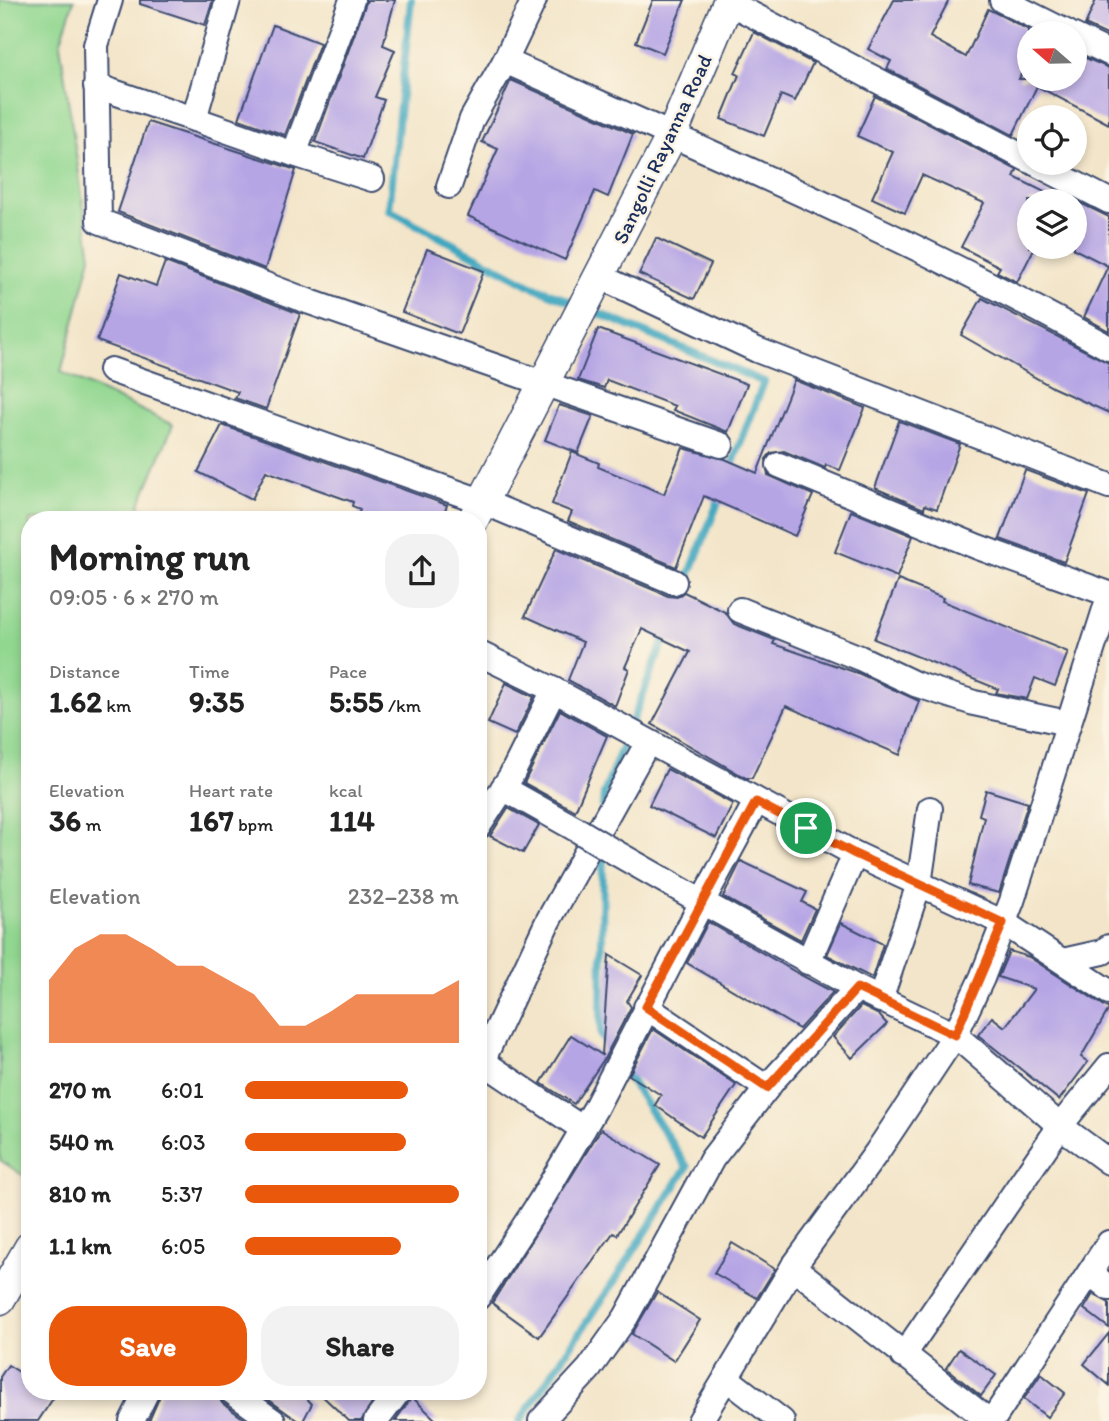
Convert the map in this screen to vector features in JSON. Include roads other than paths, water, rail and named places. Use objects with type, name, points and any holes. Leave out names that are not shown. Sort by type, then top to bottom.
[{"type":"street","points":[[110,0],[96,45],[99,221],[310,302],[722,445]]},
{"type":"street","points":[[194,119],[228,0]]},
{"type":"street","points":[[295,154],[352,0]]},
{"type":"street","points":[[449,186],[472,119],[505,61],[534,0]]},
{"type":"street","points":[[1002,0],[1044,21]]},
{"type":"street","points":[[728,1],[1017,153]]},
{"type":"street","name":"Sangolli Rayanna Road","points":[[477,510],[672,135],[728,1]]},
{"type":"street","points":[[1087,42],[1109,53]]},
{"type":"street","points":[[505,61],[827,203],[1028,303],[1109,348]]},
{"type":"street","points":[[96,86],[372,179]]},
{"type":"street","points":[[1058,175],[1109,201]]},
{"type":"street","points":[[590,297],[766,354],[1109,486]]},
{"type":"street","points":[[111,370],[477,510]]},
{"type":"street","points":[[700,1421],[793,1267],[877,1152],[955,1035],[1003,923],[1109,595],[978,547],[779,465]]},
{"type":"street","points":[[487,514],[674,582]]},
{"type":"street","points":[[740,610],[860,658],[915,684],[974,703],[1067,723]]},
{"type":"street","points":[[487,657],[554,690],[855,854],[1003,923],[1109,992]]},
{"type":"street","points":[[487,813],[503,788],[554,690]]},
{"type":"street","points":[[487,1051],[548,920],[648,742]]},
{"type":"street","points":[[503,788],[808,962],[955,1035],[1060,1126],[1109,1162]]},
{"type":"street","points":[[487,1283],[583,1129],[756,802]]},
{"type":"street","points":[[880,1000],[919,884],[930,809]]},
{"type":"street","points":[[808,962],[855,854]]},
{"type":"street","points":[[1063,961],[1103,952],[1109,947]]},
{"type":"street","points":[[541,1421],[589,1369],[625,1317],[712,1159],[767,1088],[857,988]]},
{"type":"street","points":[[646,1007],[767,1088]]},
{"type":"street","points":[[903,1356],[1060,1126],[1109,1066]]},
{"type":"street","points":[[487,1070],[583,1129]]},
{"type":"street","points":[[793,1267],[903,1356],[990,1421],[1100,1280],[1109,1243]]},
{"type":"street","points":[[0,1299],[21,1263]]},
{"type":"street","points":[[726,1378],[782,1421]]},
{"type":"street","points":[[132,1421],[142,1400]]},
{"type":"street","points":[[242,1400],[263,1418]]},
{"type":"street","points":[[376,1421],[392,1400]]},
{"type":"waterway","points":[[411,0],[389,210],[530,285],[764,382],[729,473]]},
{"type":"waterway","points":[[678,603],[721,495]]},
{"type":"waterway","points":[[603,806],[604,794],[667,632]]},
{"type":"waterway","points":[[520,1421],[610,1288],[687,1167],[601,1035],[603,851]]}]
